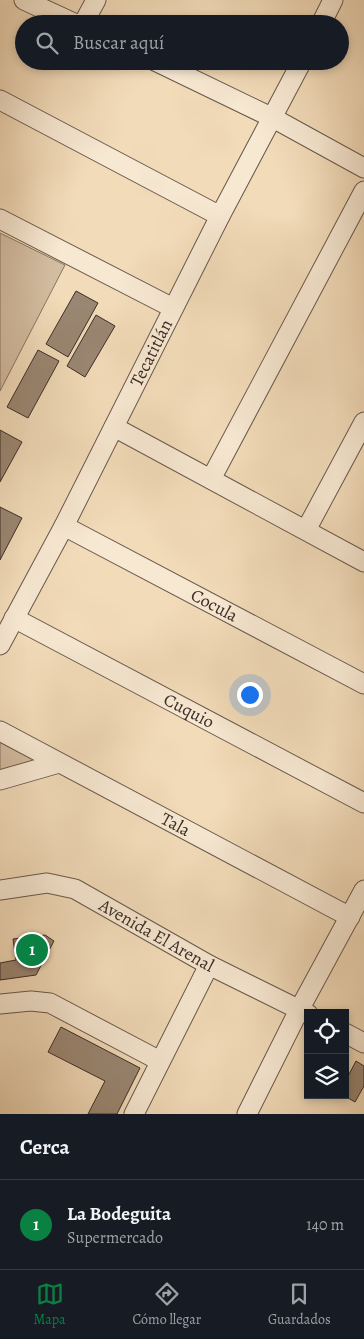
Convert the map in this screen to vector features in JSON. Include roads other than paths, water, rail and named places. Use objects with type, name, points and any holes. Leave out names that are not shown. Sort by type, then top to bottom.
[{"type":"street","points":[[24,0],[56,15]]},
{"type":"street","points":[[88,15],[96,0]]},
{"type":"street","points":[[326,15],[333,0]]},
{"type":"street","points":[[174,70],[273,118],[364,168]]},
{"type":"street","name":"Tecatitlán","points":[[0,645],[64,526],[220,216],[297,70]]},
{"type":"street","points":[[0,100],[220,216]]},
{"type":"street","points":[[211,479],[364,191]]},
{"type":"street","points":[[0,219],[173,308]]},
{"type":"street","points":[[306,530],[364,422]]},
{"type":"street","points":[[114,427],[364,562]]},
{"type":"street","name":"Cocula","points":[[64,526],[364,684]]},
{"type":"street","name":"Cuquio","points":[[14,618],[364,803]]},
{"type":"street","name":"Tala","points":[[0,731],[350,917]]},
{"type":"street","points":[[0,780],[59,764]]},
{"type":"street","name":"Avenida El Arenal","points":[[0,890],[38,883],[66,886],[210,965],[304,1012]]},
{"type":"street","points":[[305,1009],[364,890]]},
{"type":"street","points":[[134,1114],[210,965]]},
{"type":"street","points":[[0,1004],[31,1001],[50,1003],[160,1061]]},
{"type":"street","points":[[247,1114],[304,1012]]},
{"type":"street","points":[[349,1036],[364,1043]]},
{"type":"place","name":"La Bodeguita","points":[[32,950]]}]
